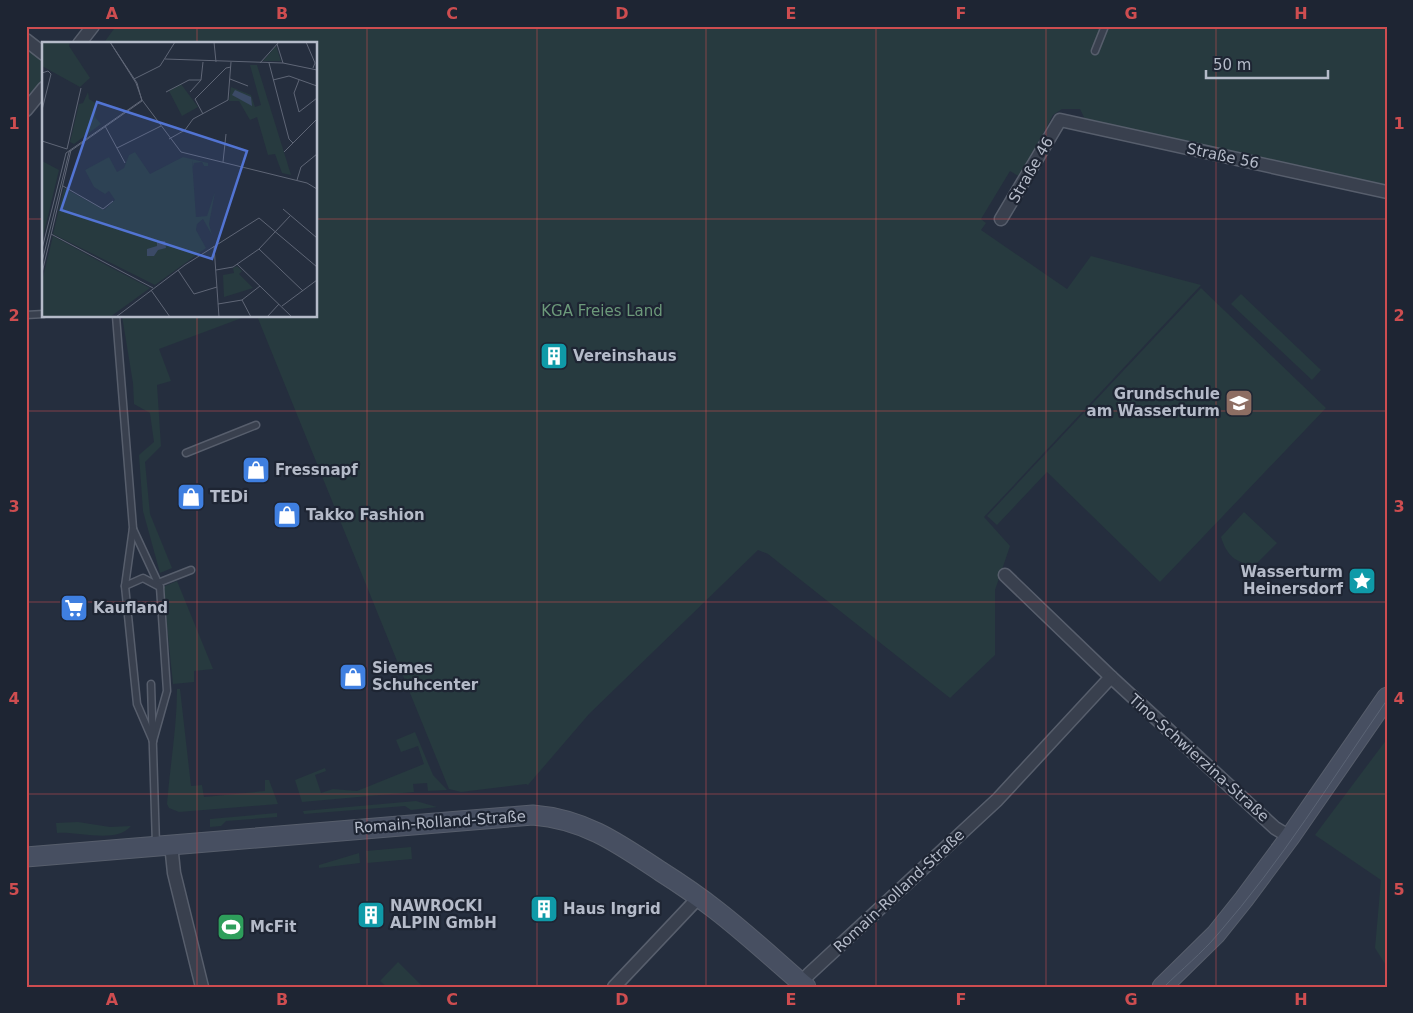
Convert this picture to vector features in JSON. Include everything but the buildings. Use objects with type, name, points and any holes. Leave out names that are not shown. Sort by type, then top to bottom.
[{"type":"main road","points":[[1162,987],[1216,934],[1244,899],[1290,837],[1387,697]]},
{"type":"main road","name":"Romain-Rolland-Straße","points":[[26,857],[456,820],[539,815],[561,818],[599,832],[620,844],[699,897],[739,928],[804,985]]},
{"type":"street","points":[[81,42],[93,26]]},
{"type":"street","points":[[26,40],[42,52]]},
{"type":"street","points":[[26,110],[42,90]]},
{"type":"street","name":"Straße 56","points":[[1060,120],[1387,192]]},
{"type":"street","name":"Straße 46","points":[[1001,219],[1060,120]]},
{"type":"street","name":"Tino-Schwierzina-Straße","points":[[1006,575],[1111,677],[1275,828],[1290,837]]},
{"type":"street","name":"Romain-Rolland-Straße","points":[[804,985],[809,974],[997,800],[1111,677]]},
{"type":"street","points":[[164,845],[174,873],[202,987]]},
{"type":"street","points":[[614,987],[699,897]]},
{"type":"lane","points":[[1095,51],[1105,26]]},
{"type":"lane","points":[[26,315],[42,314]]},
{"type":"lane","points":[[116,318],[133,528],[125,586],[137,704],[154,741]]},
{"type":"lane","points":[[186,452],[256,425]]},
{"type":"lane","points":[[133,528],[159,585],[167,691],[154,741]]},
{"type":"lane","points":[[125,586],[143,578],[159,585],[191,570]]},
{"type":"lane","points":[[151,684],[154,741],[164,845]]},
{"type":"green space","name":"KGA Freies Land","points":[[116,26],[1387,26],[1387,187],[1085,119],[1080,109],[1062,109],[1053,115],[1020,177],[1010,171],[981,219],[986,223],[981,230],[1067,289],[1091,256],[1201,285],[984,517],[1010,546],[995,590],[995,655],[950,698],[768,554],[758,550],[589,714],[528,785],[461,792],[449,789],[258,318],[318,318],[318,42],[104,42]]},
{"type":"green space","points":[[26,48],[42,60],[42,81],[37,88],[27,94]]},
{"type":"green space","points":[[1201,288],[1326,408],[1160,582],[1047,472],[997,525],[987,516]]},
{"type":"green space","points":[[1241,294],[1321,370],[1312,380],[1231,304]]},
{"type":"green space","points":[[122,318],[242,318],[159,349],[171,381],[157,385],[161,446],[145,462],[150,514],[172,568],[160,573],[143,511],[139,455],[154,442],[150,413],[134,404],[133,383]]},
{"type":"green space","points":[[1244,512],[1277,543],[1254,566],[1233,557],[1226,549],[1221,537]]},
{"type":"green space","points":[[177,581],[213,669],[194,671],[194,682],[173,684],[163,587]]},
{"type":"green space","points":[[177,689],[180,689],[191,786],[202,785],[204,797],[265,791],[265,780],[269,780],[278,804],[179,812],[169,808],[167,804],[175,732]]},
{"type":"green space","points":[[415,732],[433,775],[447,790],[428,791],[427,783],[413,784],[414,792],[302,802],[295,780],[325,768],[326,771],[315,775],[321,793],[333,789],[357,791],[424,764],[418,746],[401,752],[396,740]]},
{"type":"green space","points":[[1387,739],[1387,967],[1375,948],[1381,880],[1315,835]]},
{"type":"green space","points":[[416,801],[437,807],[411,810],[405,806],[304,814],[303,811]]},
{"type":"green space","points":[[277,813],[277,817],[226,821],[221,826],[210,827],[210,819]]},
{"type":"green space","points":[[78,822],[110,827],[131,826],[124,831],[107,836],[57,833],[56,823]]},
{"type":"green space","points":[[411,847],[412,859],[367,863],[366,851]]},
{"type":"green space","points":[[359,853],[360,863],[319,868],[319,865]]},
{"type":"green space","points":[[398,962],[423,987],[387,987],[380,981]]},
{"type":"tram line","points":[[1164,987],[1212,941],[1241,907],[1285,849],[1387,700]]},
{"type":"place","name":"Vereinshaus","points":[[554,356]]},
{"type":"place","name":"Grundschule am Wasserturm","points":[[1239,403]]},
{"type":"place","name":"Fressnapf","points":[[256,470]]},
{"type":"place","name":"TEDi","points":[[191,497]]},
{"type":"place","name":"Takko Fashion","points":[[287,515]]},
{"type":"place","name":"Wasserturm Heinersdorf","points":[[1362,581]]},
{"type":"place","name":"Kaufland","points":[[74,608]]},
{"type":"place","name":"Siemes Schuhcenter","points":[[353,677]]},
{"type":"place","name":"Haus Ingrid","points":[[544,909]]},
{"type":"place","name":"NAWROCKI ALPIN GmbH","points":[[371,915]]},
{"type":"place","name":"McFit","points":[[231,927]]}]
